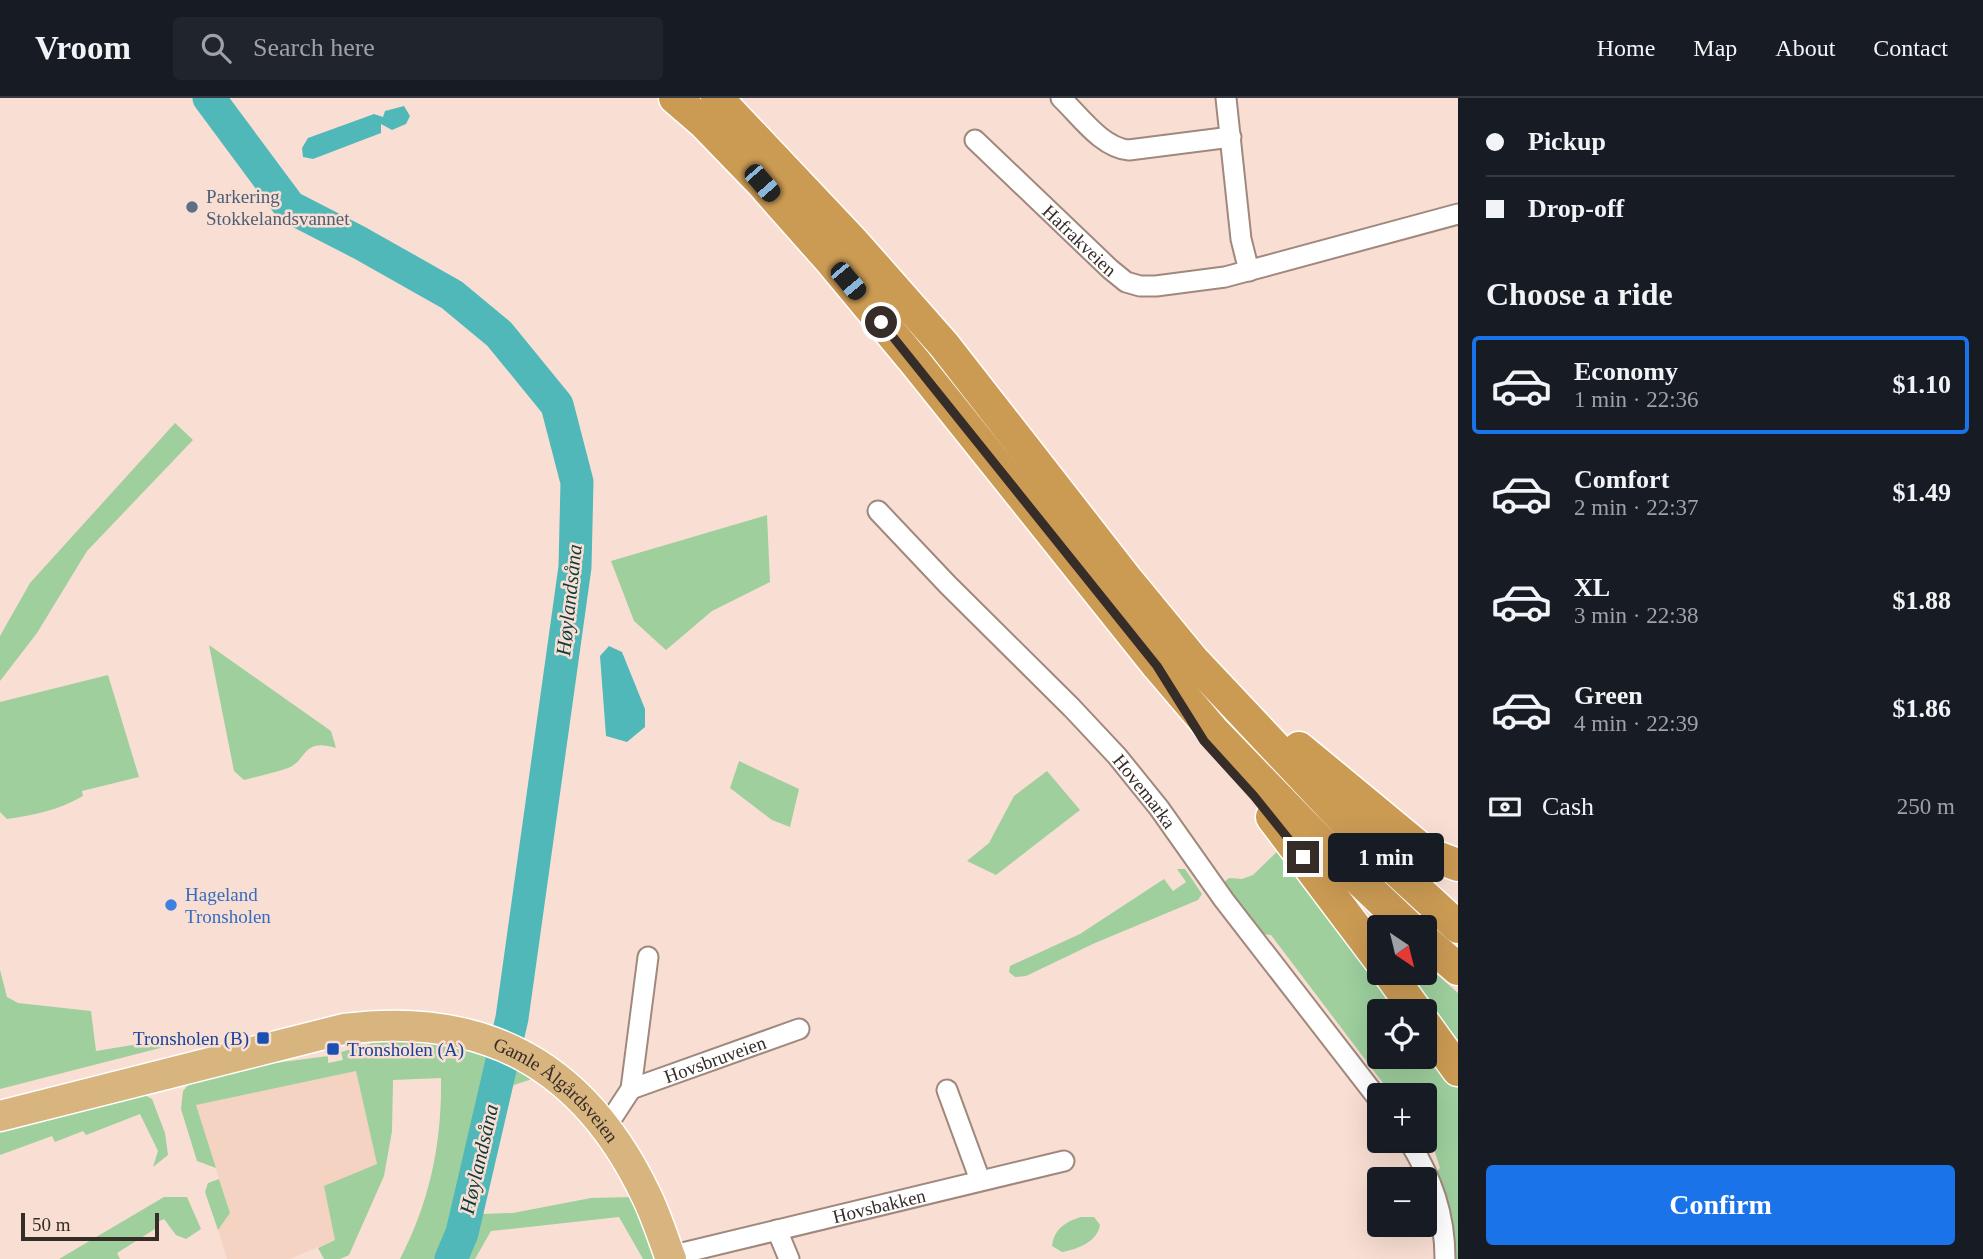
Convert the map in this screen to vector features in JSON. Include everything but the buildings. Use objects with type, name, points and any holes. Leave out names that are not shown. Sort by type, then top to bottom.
[{"type":"highway","points":[[675,98],[704,123],[762,183],[831,261],[915,362],[1157,666],[1215,733],[1396,915]]},
{"type":"highway","points":[[717,98],[854,243],[944,345],[1193,660],[1356,833],[1458,927]]},
{"type":"highway","points":[[1193,660],[1426,853],[1458,865]]},
{"type":"highway","points":[[1157,666],[1204,741],[1287,836],[1367,943]]},
{"type":"highway","points":[[1437,951],[1458,969]]},
{"type":"highway","points":[[1437,1041],[1458,1070]]},
{"type":"main road","name":"Gamle Ålgårdsveien","points":[[0,1116],[344,1029],[380,1024],[446,1028],[501,1044],[555,1077],[588,1107],[618,1146],[646,1195],[671,1257]]},
{"type":"street","points":[[1061,98],[1106,142],[1119,149],[1231,137]]},
{"type":"street","points":[[1226,98],[1241,239],[1250,271]]},
{"type":"street","name":"Hafrakveien","points":[[975,140],[1110,269],[1126,282],[1140,286],[1225,277],[1458,214]]},
{"type":"street","name":"Hovemarka","points":[[877,511],[1072,708],[1125,766],[1159,808],[1224,900],[1367,1085]]},
{"type":"street","name":"Hovsbruveien","points":[[603,1125],[614,1115],[631,1089],[648,957]]},
{"type":"street","name":"Hovsbruveien","points":[[631,1089],[799,1029]]},
{"type":"street","points":[[947,1090],[980,1180]]},
{"type":"street","points":[[1416,1153],[1432,1183],[1441,1211],[1445,1259]]},
{"type":"street","name":"Hovsbakken","points":[[671,1257],[1064,1161]]},
{"type":"street","points":[[777,1230],[789,1259]]},
{"type":"shaded area","points":[[356,1071],[377,1164],[335,1240],[290,1259],[227,1259],[218,1230],[230,1213],[196,1105]]},
{"type":"green space","points":[[175,423],[193,440],[87,551],[37,633],[0,681],[0,636],[30,583]]},
{"type":"green space","points":[[767,515],[770,582],[712,611],[666,650],[634,621],[611,561]]},
{"type":"green space","points":[[209,645],[331,731],[336,748],[325,745],[311,748],[288,768],[244,780],[234,771]]},
{"type":"green space","points":[[108,675],[139,777],[82,791],[83,796],[56,808],[7,819],[0,812],[0,702]]},
{"type":"green space","points":[[739,761],[799,789],[790,827],[772,820],[730,788]]},
{"type":"green space","points":[[1047,771],[1080,810],[996,875],[967,861],[989,843],[1014,796]]},
{"type":"green space","points":[[1284,845],[1367,957],[1367,985],[1388,985],[1398,999],[1367,999],[1367,1062],[1271,935],[1262,934],[1222,884],[1229,878],[1242,879],[1253,875]]},
{"type":"green space","points":[[1177,869],[1185,869],[1202,894],[1198,900],[1095,943],[1026,976],[1015,977],[1009,972],[1010,966],[1080,934],[1164,879],[1173,891],[1186,882]]},
{"type":"green space","points":[[0,970],[7,997],[18,1003],[91,1011],[96,1051],[169,1039],[168,1046],[0,1089]]},
{"type":"green space","points":[[1437,975],[1458,993],[1458,1057],[1437,1028],[1437,999],[1417,999],[1407,985],[1437,985]]},
{"type":"green space","points":[[397,1036],[450,1044],[485,1053],[517,1068],[532,1079],[508,1087],[490,1166],[476,1205],[481,1214],[513,1213],[591,1198],[631,1197],[661,1259],[643,1259],[619,1217],[491,1231],[475,1259],[400,1259],[419,1215],[432,1171],[439,1126],[441,1078],[393,1080],[392,1131],[384,1176],[349,1255],[340,1259],[324,1259],[318,1248],[335,1240],[324,1186],[377,1164],[356,1071],[196,1105],[216,1168],[197,1161],[181,1109],[183,1091],[193,1079],[244,1067],[328,1056],[328,1063],[343,1060],[341,1052]]},
{"type":"green space","points":[[1437,1054],[1458,1085],[1458,1259],[1452,1259],[1443,1193],[1437,1171],[1440,1168],[1435,1153],[1437,1083],[1383,1083],[1372,1069],[1437,1069]]},
{"type":"green space","points":[[141,1093],[152,1099],[165,1133],[168,1155],[153,1167],[158,1151],[140,1114],[86,1135],[83,1131],[55,1142],[52,1136],[0,1155],[0,1130]]},
{"type":"green space","points":[[219,1179],[230,1213],[218,1230],[205,1192],[208,1183]]},
{"type":"green space","points":[[164,1197],[187,1197],[201,1229],[186,1239],[176,1235],[164,1219],[155,1223],[155,1229],[117,1253],[120,1259],[59,1259]]},
{"type":"green space","points":[[1081,1217],[1094,1217],[1100,1225],[1091,1240],[1080,1247],[1062,1252],[1052,1246],[1061,1227]]},
{"type":"water","points":[[404,106],[410,116],[406,124],[392,130],[381,124],[381,133],[313,159],[303,157],[302,148],[308,138],[374,114],[383,117],[385,111]]},
{"type":"water","points":[[609,646],[622,652],[645,709],[645,727],[627,742],[606,736],[600,656]]},
{"type":"waterway","name":"Høylandsåna","points":[[209,98],[290,207],[452,295],[499,334],[557,405],[577,482],[575,567],[512,1018],[462,1233],[451,1259]]},
{"type":"place","name":"Parkering Stokkelandsvannet","points":[[192,207]]},
{"type":"place","name":"Hageland Tronsholen","points":[[171,905]]},
{"type":"place","name":"Tronsholen (B)","points":[[263,1038]]},
{"type":"place","name":"Tronsholen (A)","points":[[333,1049]]},
{"type":"route","points":[[881,322],[1157,666],[1204,741],[1254,796],[1303,857]]}]
